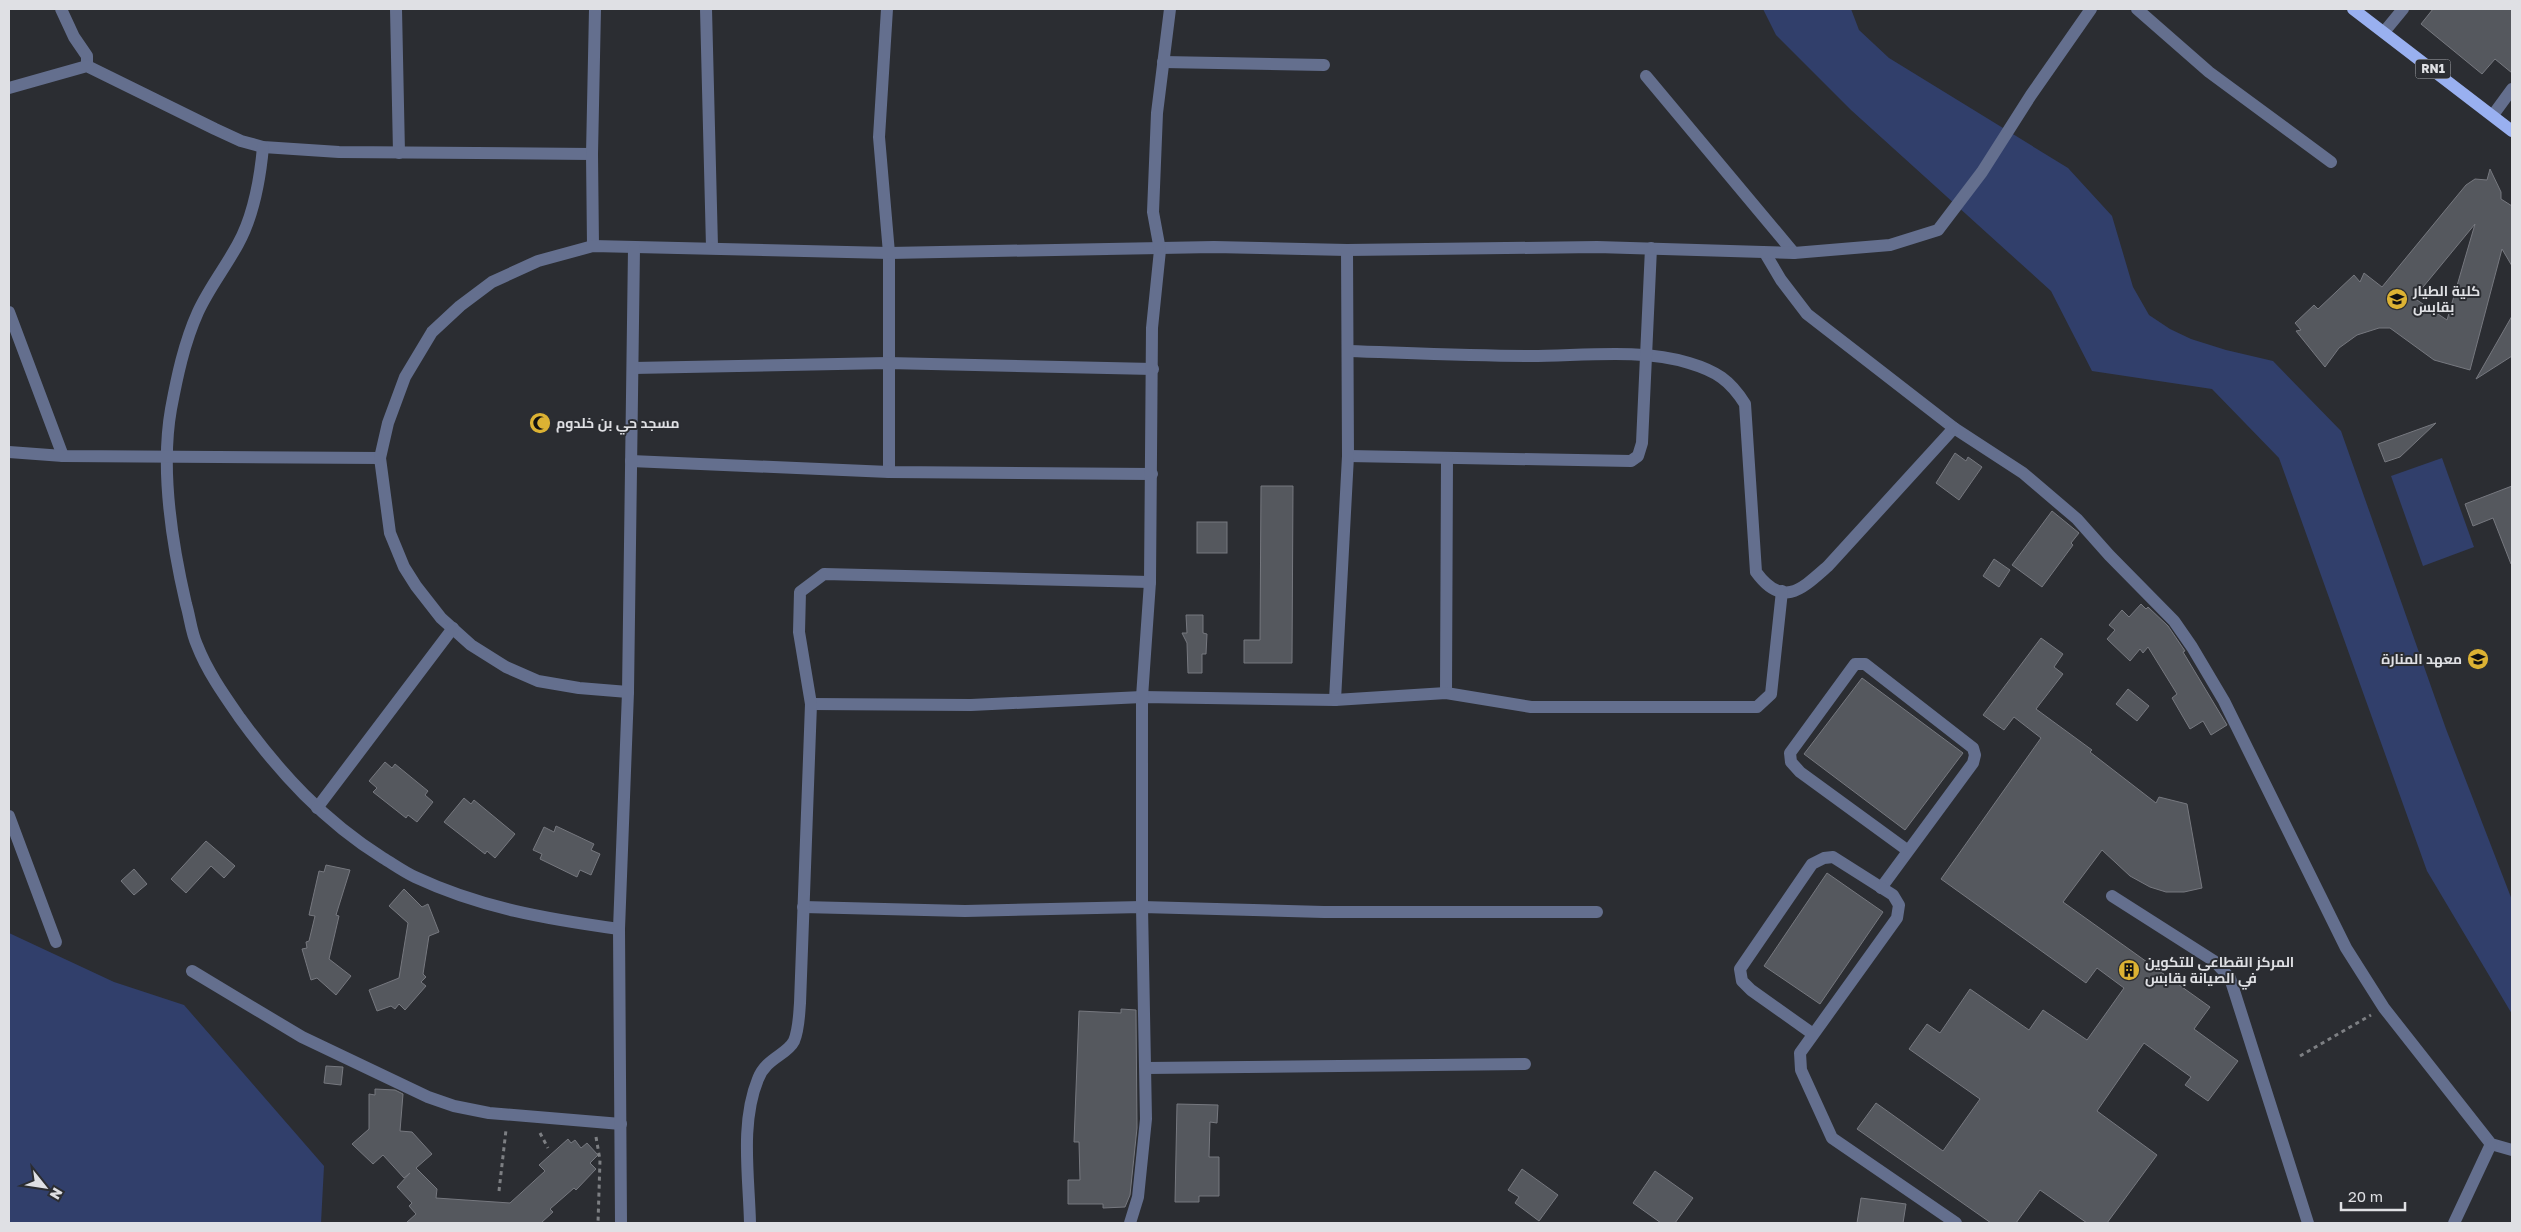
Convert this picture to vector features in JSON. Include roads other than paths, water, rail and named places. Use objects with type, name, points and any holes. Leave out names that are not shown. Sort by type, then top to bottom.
[{"type":"main road","name":"RN1","points":[[2353,9],[2512,131]]},
{"type":"street","points":[[61,9],[74,37],[86,56],[87,66]]},
{"type":"street","points":[[396,9],[399,153]]},
{"type":"street","points":[[593,246],[592,154],[595,9]]},
{"type":"street","points":[[706,9],[712,247]]},
{"type":"street","points":[[887,9],[879,137],[889,253],[889,472]]},
{"type":"street","points":[[1130,1223],[1138,1198],[1143,1164],[1146,1119],[1142,907],[1142,697],[1150,582],[1152,328],[1160,250],[1153,212],[1157,113],[1170,9]]},
{"type":"street","points":[[628,692],[579,688],[538,681],[506,667],[472,645],[441,618],[416,586],[404,567],[390,533],[380,458],[388,423],[405,377],[432,332],[460,306],[492,282],[538,261],[593,246],[634,248],[712,247],[889,253],[1222,248],[1348,250],[1651,248],[1794,254],[1890,245],[1938,230],[1982,172],[2031,95],[2090,9]]},
{"type":"street","points":[[2137,9],[2209,72],[2331,162]]},
{"type":"street","points":[[2384,32],[2403,9]]},
{"type":"street","points":[[1163,62],[1324,65]]},
{"type":"street","points":[[9,88],[87,66],[241,141],[263,147],[304,151],[592,154]]},
{"type":"street","points":[[1646,76],[1794,254]]},
{"type":"street","points":[[2493,115],[2512,89]]},
{"type":"street","points":[[263,147],[260,177],[253,208],[239,243],[212,283],[197,314],[183,353],[170,412],[168,455],[170,519],[177,565],[196,644],[222,691],[265,752],[317,808],[341,829],[412,876],[456,895],[496,908],[619,929]]},
{"type":"street","points":[[621,1223],[619,929],[628,692],[634,248]]},
{"type":"street","points":[[1348,456],[1447,459],[1584,459],[1631,462],[1638,456],[1642,443],[1651,248]]},
{"type":"street","points":[[1335,700],[1348,456],[1348,250]]},
{"type":"street","points":[[1765,253],[1781,280],[1807,314],[1954,428],[2004,459],[2077,519],[2181,630],[2224,701],[2346,948],[2384,1008],[2491,1144],[2512,1150]]},
{"type":"street","points":[[9,312],[63,456]]},
{"type":"street","points":[[1349,350],[1498,356],[1646,355],[1688,362],[1716,373],[1734,387],[1745,404],[1756,572],[1765,585],[1794,593],[1808,584],[1828,566],[1954,428]]},
{"type":"street","points":[[633,368],[888,364],[1153,369]]},
{"type":"street","points":[[9,452],[63,456],[168,455],[380,458]]},
{"type":"street","points":[[1446,693],[1447,459]]},
{"type":"street","points":[[631,461],[889,472],[1152,474]]},
{"type":"street","points":[[750,1223],[748,1130],[752,1094],[759,1076],[769,1060],[785,1051],[794,1042],[800,1003],[811,704],[799,632],[800,592],[824,574],[1150,582]]},
{"type":"street","points":[[811,704],[971,705],[1142,697],[1335,700],[1446,693],[1530,707],[1757,707],[1772,694],[1782,591]]},
{"type":"street","points":[[317,808],[453,628]]},
{"type":"street","points":[[1881,888],[1907,850],[1973,764],[1976,755],[1973,748],[1865,664],[1855,664],[1790,753],[1791,762],[1800,772],[1907,850]]},
{"type":"street","points":[[9,816],[56,942]]},
{"type":"street","points":[[1813,1034],[1751,990],[1742,981],[1740,969],[1812,864],[1824,858],[1833,857],[1893,895],[1900,904],[1897,918],[1800,1053],[1801,1070],[1832,1138],[1956,1223]]},
{"type":"street","points":[[2112,896],[2214,961],[2230,978],[2308,1223]]},
{"type":"street","points":[[803,907],[965,911],[1142,907],[1324,912],[1597,912]]},
{"type":"street","points":[[192,970],[302,1038],[428,1097],[454,1106],[489,1113],[621,1124]]},
{"type":"street","points":[[1146,1068],[1525,1064]]},
{"type":"street","points":[[2454,1223],[2491,1144]]},
{"type":"place","name":"كلية الطيار بقابس","points":[[2397,299]]},
{"type":"place","name":"مسجد حي بن خلدوم","points":[[540,423]]},
{"type":"place","name":"معهد المنارة","points":[[2478,659]]},
{"type":"place","name":"المركز القطاعى للتكوين في الصيانة بقابس","points":[[2129,970]]}]
